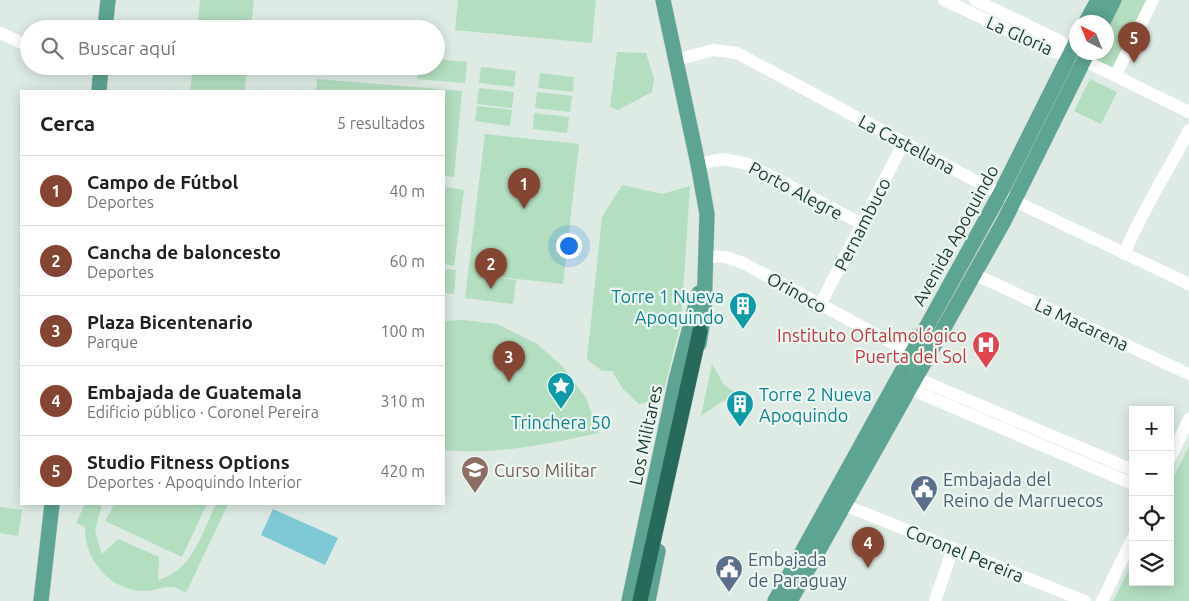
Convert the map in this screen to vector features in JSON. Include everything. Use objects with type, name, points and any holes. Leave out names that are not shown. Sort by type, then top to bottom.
[{"type":"highway","points":[[640,601],[700,331]]},
{"type":"main road","points":[[106,20],[108,0]]},
{"type":"main road","name":"Los Militares","points":[[648,601],[692,385],[704,314],[703,279],[706,214],[698,164],[663,0]]},
{"type":"main road","points":[[1090,15],[1098,0]]},
{"type":"main road","points":[[1106,15],[1114,0]]},
{"type":"main road","name":"Avenida Apoquindo","points":[[775,601],[1000,194],[1069,58]]},
{"type":"main road","name":"Avenida Apoquindo","points":[[790,601],[1014,201],[1084,60]]},
{"type":"main road","points":[[99,90],[101,75]]},
{"type":"main road","name":"Los Militares","points":[[629,601],[676,380],[703,279]]},
{"type":"main road","points":[[41,601],[52,505]]},
{"type":"street","name":"La Gloria","points":[[944,0],[1015,27]]},
{"type":"street","name":"La Gloria","points":[[975,0],[1054,52],[1069,49]]},
{"type":"street","points":[[1115,76],[1153,0]]},
{"type":"street","points":[[0,33],[20,42]]},
{"type":"street","name":"La Castellana","points":[[676,60],[713,50],[737,53],[1000,194],[1189,284]]},
{"type":"street","name":"La Gloria","points":[[1091,60],[1115,76],[1189,112]]},
{"type":"street","points":[[1124,254],[1142,216],[1189,130]]},
{"type":"street","name":"Pernambuco","points":[[820,305],[904,142]]},
{"type":"street","name":"Porto Alegre","points":[[698,164],[723,159],[748,164],[862,224]]},
{"type":"street","name":"Orinoco","points":[[705,256],[726,257],[743,262],[912,353]]},
{"type":"street","name":"La Macarena","points":[[974,274],[1189,374]]},
{"type":"street","points":[[913,383],[1078,453],[1129,469]]},
{"type":"street","points":[[1173,451],[1189,419]]},
{"type":"street","points":[[1078,453],[1129,482]]},
{"type":"street","name":"Coronel Pereira","points":[[844,505],[1085,601]]},
{"type":"street","points":[[1102,601],[1131,541]]},
{"type":"street","points":[[935,601],[953,548]]},
{"type":"green space","points":[[200,0],[254,0],[252,20],[198,20]]},
{"type":"green space","points":[[458,0],[596,0],[592,43],[455,30]]},
{"type":"green space","points":[[1118,0],[1148,0],[1116,66],[1112,68],[1095,60],[1114,60],[1114,15],[1111,15]]},
{"type":"green space","points":[[617,52],[646,53],[654,79],[652,92],[618,110],[610,107]]},
{"type":"green space","points":[[445,60],[467,62],[465,83],[417,79],[417,75],[445,75]]},
{"type":"green space","points":[[481,67],[516,71],[514,87],[479,83]]},
{"type":"green space","points":[[540,73],[574,77],[573,92],[538,88]]},
{"type":"green space","points":[[192,75],[246,75],[245,90],[190,90]]},
{"type":"green space","points":[[317,79],[462,91],[454,177],[445,176],[445,90],[316,90]]},
{"type":"green space","points":[[1090,79],[1117,92],[1101,124],[1074,111]]},
{"type":"green space","points":[[479,88],[514,92],[512,108],[477,104]]},
{"type":"green space","points":[[537,92],[572,96],[570,112],[535,108]]},
{"type":"green space","points":[[477,106],[512,110],[510,126],[475,121]]},
{"type":"green space","points":[[534,113],[569,117],[567,133],[533,129]]},
{"type":"green space","points":[[485,134],[579,144],[563,284],[472,274],[516,280],[513,304],[465,298]]},
{"type":"green space","points":[[622,185],[662,194],[690,186],[681,322],[662,398],[639,404],[623,389],[612,371],[602,371],[587,359],[602,217]]},
{"type":"green space","points":[[445,187],[464,190],[454,266],[445,264]]},
{"type":"green space","points":[[445,269],[456,270],[454,294],[445,293]]},
{"type":"green space","points":[[463,320],[497,324],[537,344],[562,366],[586,398],[599,433],[522,448],[484,451],[445,450],[445,321]]},
{"type":"green space","points":[[712,364],[724,385],[740,396],[721,402],[701,416]]},
{"type":"green space","points":[[1189,446],[1189,601],[1113,601],[1129,569],[1129,586],[1174,586],[1174,477]]},
{"type":"green space","points":[[85,505],[102,505],[95,531],[102,554],[118,539],[159,557],[158,580],[180,568],[188,559],[201,538],[216,505],[228,505],[186,593],[172,587],[141,591],[119,585],[109,578],[94,561],[86,539],[85,527],[76,523]]},
{"type":"green space","points":[[113,505],[207,505],[182,557],[105,521]]},
{"type":"green space","points":[[0,507],[22,510],[18,536],[0,533]]},
{"type":"water","points":[[273,509],[338,538],[325,565],[261,535]]},
{"type":"place","name":"Studio Fitness Options","points":[[1134,63]]},
{"type":"place","name":"Campo de Fútbol","points":[[524,209]]},
{"type":"place","name":"Cancha de baloncesto","points":[[491,289]]},
{"type":"place","name":"Torre 1 Nueva Apoquindo","points":[[743,330]]},
{"type":"place","name":"Instituto Oftalmológico Puerta del Sol","points":[[986,369]]},
{"type":"place","name":"Plaza Bicentenario","points":[[509,382]]},
{"type":"place","name":"Trinchera 50","points":[[561,410]]},
{"type":"place","name":"Torre 2 Nueva Apoquindo","points":[[740,428]]},
{"type":"place","name":"Curso Militar","points":[[475,494]]},
{"type":"place","name":"Embajada del Reino de Marruecos","points":[[924,513]]},
{"type":"place","name":"Embajada de Guatemala","points":[[868,568]]},
{"type":"place","name":"Embajada de Paraguay","points":[[729,593]]}]
